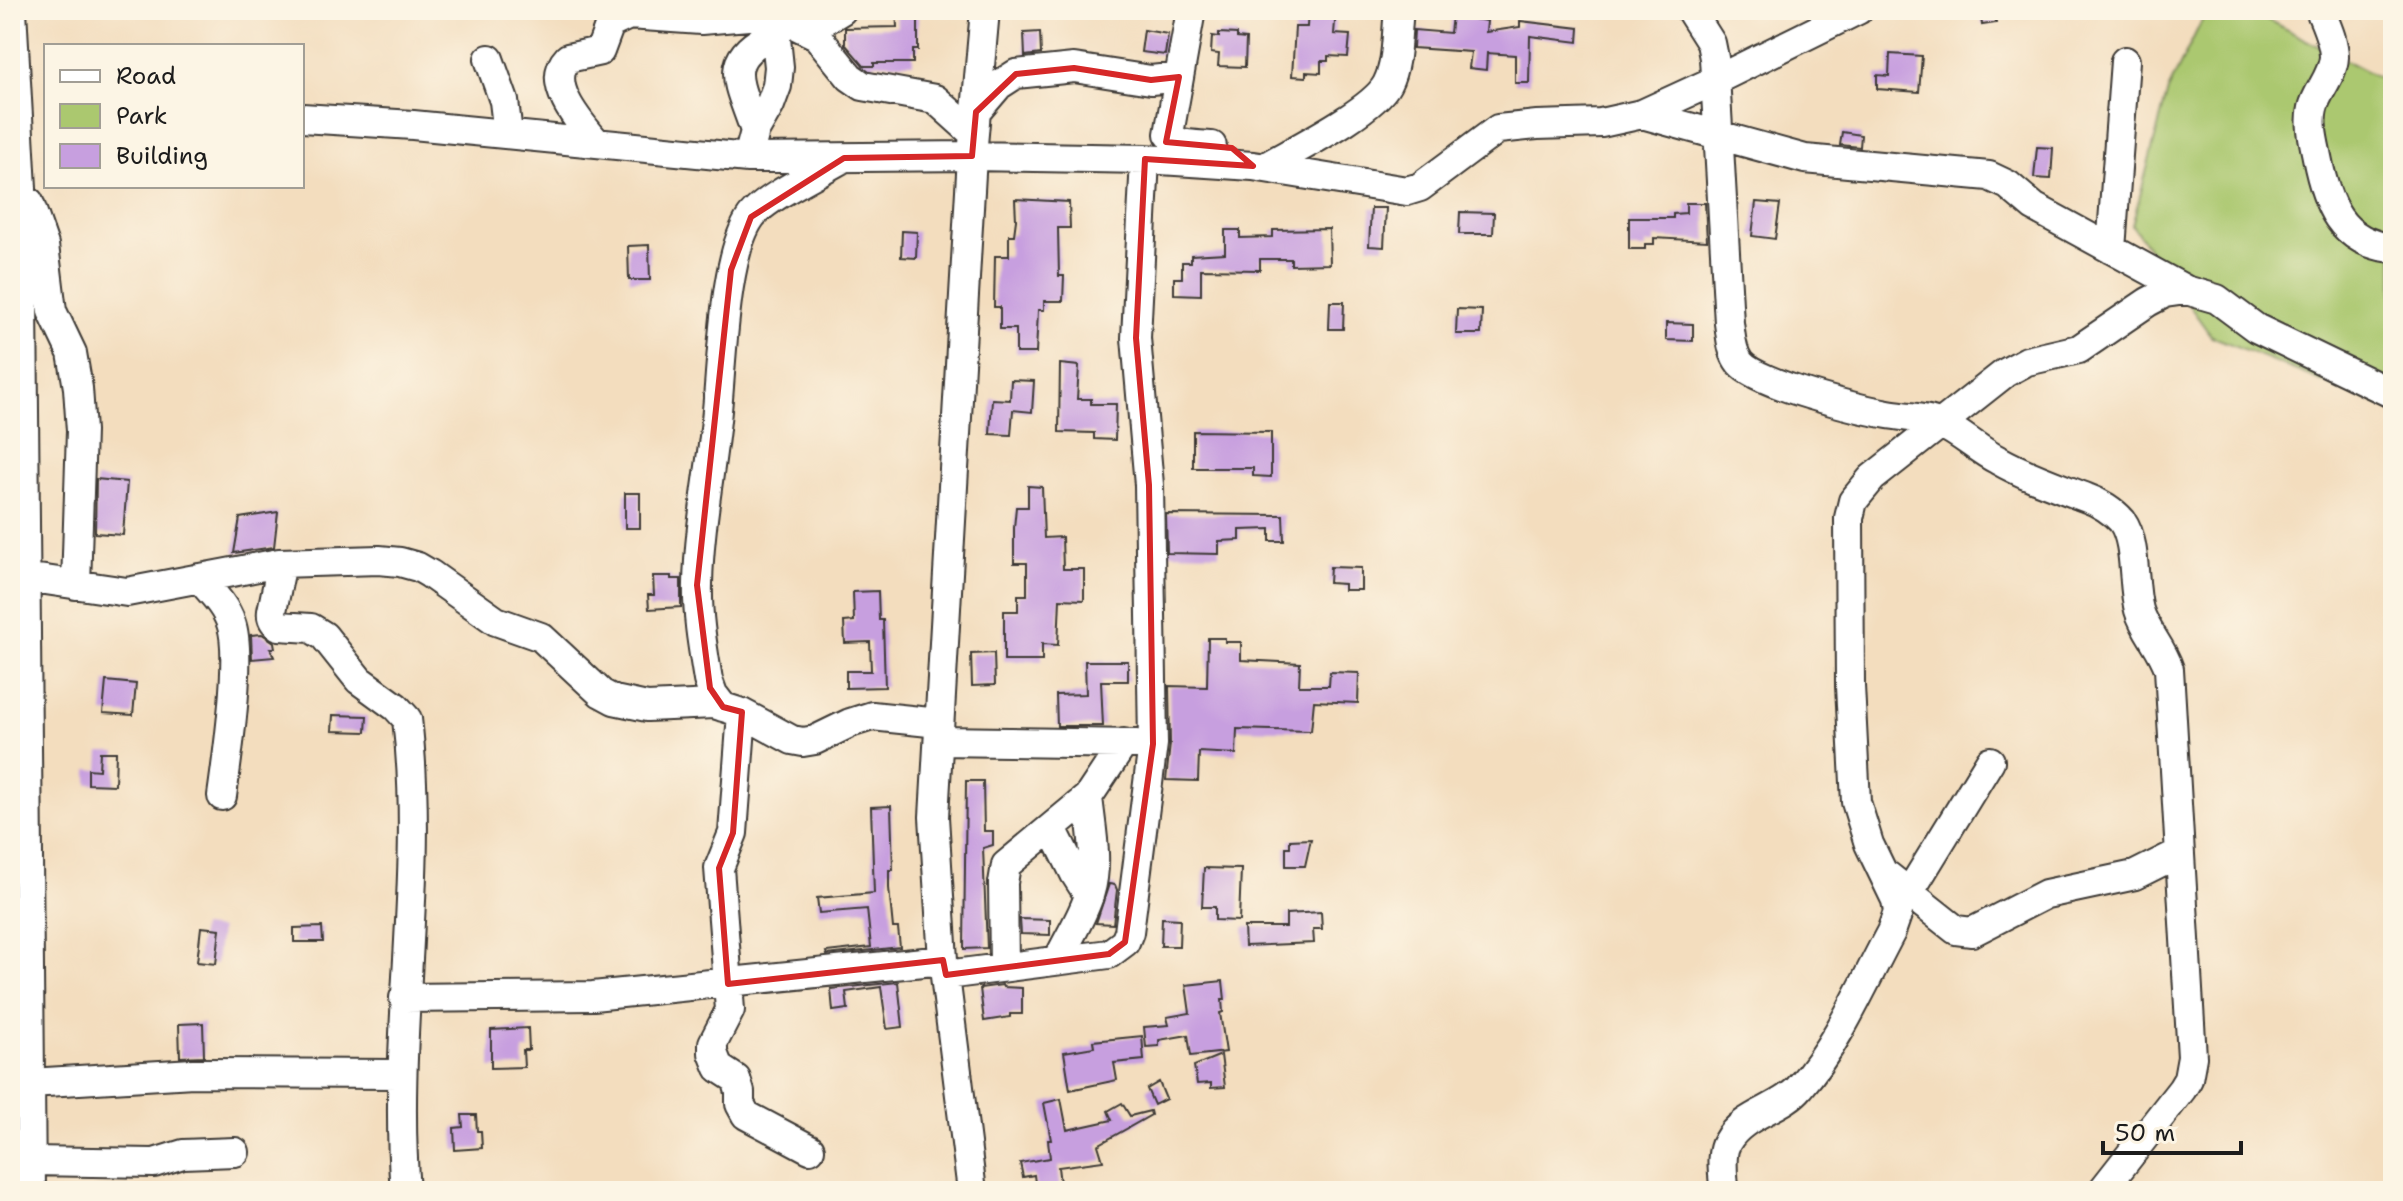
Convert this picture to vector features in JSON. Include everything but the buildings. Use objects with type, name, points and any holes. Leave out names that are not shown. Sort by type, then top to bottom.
[{"type":"street","points":[[12,10],[25,114],[22,188],[31,1191]]},
{"type":"street","points":[[809,30],[842,10]]},
{"type":"street","points":[[972,1191],[949,1020],[934,817],[974,134],[985,10]]},
{"type":"street","points":[[1191,10],[1169,126],[1171,139],[1179,143],[1232,148],[1259,167]]},
{"type":"street","points":[[1259,167],[1366,106],[1381,92],[1392,72],[1399,10]]},
{"type":"street","points":[[1690,10],[1711,43],[1720,136],[1723,249],[1729,323],[1735,355],[1740,363],[1756,374],[1814,396],[1940,424],[2031,477],[2098,502],[2121,521],[2130,539],[2140,612],[2169,669],[2190,1071],[2182,1089],[2102,1191]]},
{"type":"street","points":[[304,118],[508,134],[748,158],[844,158],[974,134],[1145,159],[1259,167],[1407,191],[1420,187],[1498,129],[1601,123],[1642,114],[1858,10]]},
{"type":"street","points":[[2320,10],[2331,39],[2334,58],[2313,108],[2312,130],[2324,193],[2330,207],[2363,241],[2393,248]]},
{"type":"street","points":[[596,142],[567,104],[561,69],[568,58],[600,51],[610,24],[619,18],[644,15],[701,20],[774,19],[809,30],[850,77],[863,86],[935,99],[974,134]]},
{"type":"street","points":[[748,158],[755,131],[777,86],[779,67],[774,19]]},
{"type":"street","points":[[755,131],[741,90],[739,63],[774,19]]},
{"type":"street","points":[[489,59],[504,101],[508,134]]},
{"type":"street","points":[[2111,249],[2125,61]]},
{"type":"street","points":[[974,134],[999,85],[1016,74],[1074,68],[1151,80],[1179,77]]},
{"type":"street","points":[[1642,114],[1805,159],[1989,176],[2008,185],[2034,207],[2186,290],[2217,299],[2256,328],[2393,394]]},
{"type":"street","points":[[810,1149],[746,1115],[740,1104],[736,1079],[714,1061],[713,1043],[730,1010],[719,868],[733,833],[733,710],[708,680],[697,585],[731,270],[744,231],[751,217],[773,200],[844,158]]},
{"type":"street","points":[[404,998],[508,995],[567,998],[728,984],[799,974],[1004,966],[1109,954],[1125,942],[1153,744],[1149,485],[1136,338],[1145,159]]},
{"type":"street","points":[[22,188],[42,236],[49,298],[72,353],[78,388],[81,431],[76,585]]},
{"type":"street","points":[[1724,1191],[1723,1161],[1727,1140],[1761,1111],[1791,1096],[1828,1050],[1891,932],[1898,912],[1896,900],[1869,844],[1856,802],[1850,686],[1849,518],[1853,501],[1872,478],[2017,366],[2036,358],[2079,349],[2148,302],[2165,293],[2186,290]]},
{"type":"street","points":[[25,577],[127,592],[282,563],[379,560],[418,567],[490,617],[541,637],[601,693],[614,700],[647,707],[698,704],[733,710],[792,740],[803,742],[872,716],[939,732],[1153,744]]},
{"type":"street","points":[[282,563],[271,618],[275,624],[311,628],[324,636],[359,680],[407,719],[413,823],[401,1074],[405,1191]]},
{"type":"street","points":[[199,578],[221,604],[234,633],[232,700],[222,796]]},
{"type":"street","points":[[1004,966],[1003,883],[1006,865],[1088,797],[1124,743]]},
{"type":"street","points":[[1909,893],[1990,761]]},
{"type":"street","points":[[1058,960],[1089,896],[1093,870],[1088,797]]},
{"type":"street","points":[[1052,828],[1089,896]]},
{"type":"street","points":[[1881,871],[1956,930],[1972,932],[2046,894],[2135,875],[2179,853]]},
{"type":"street","points":[[30,1083],[193,1073],[401,1074]]},
{"type":"street","points":[[31,1161],[154,1163],[183,1154],[235,1152]]},
{"type":"highlighted area","points":[[1074,68],[1151,80],[1179,77],[1166,142],[1232,148],[1253,166],[1145,159],[1136,338],[1149,485],[1153,744],[1125,942],[1109,954],[946,975],[943,960],[728,984],[719,868],[733,833],[742,712],[723,707],[710,688],[697,585],[731,270],[751,217],[844,158],[972,156],[976,112],[1016,74]]},
{"type":"green space","points":[[2207,10],[2249,10],[2393,85],[2393,410],[2211,336],[2132,225],[2168,90]]}]
